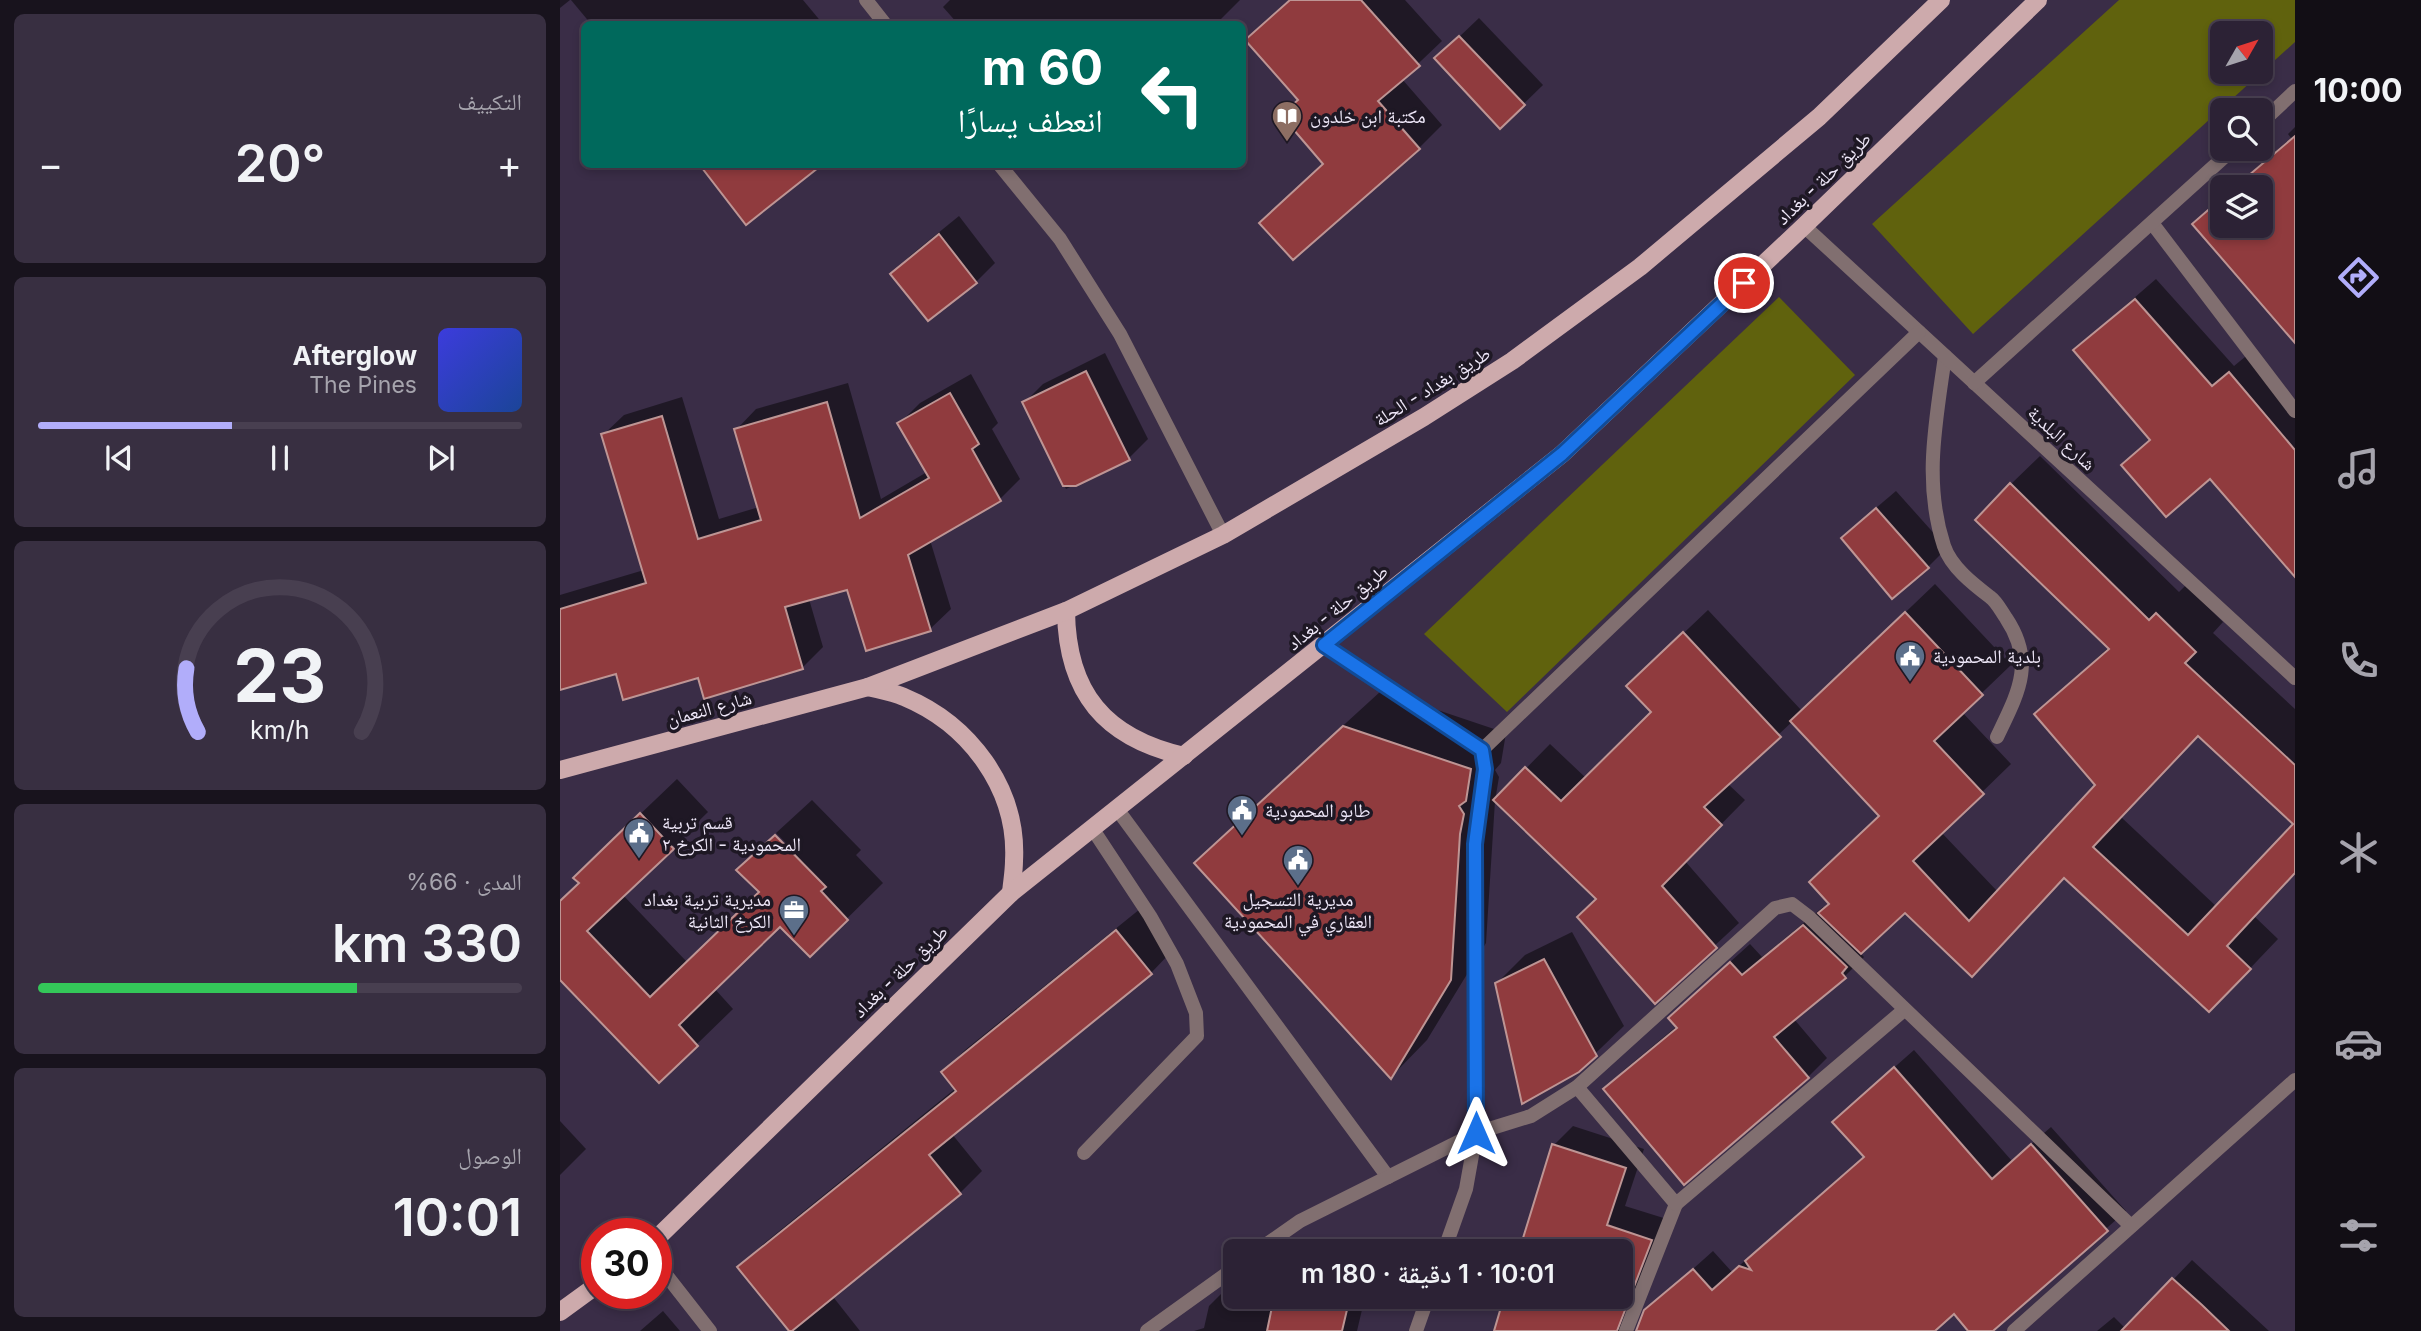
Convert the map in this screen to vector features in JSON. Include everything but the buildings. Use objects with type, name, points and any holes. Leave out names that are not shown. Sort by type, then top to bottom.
[{"type":"main road","name":"طريق بغداد - الحلة","points":[[868,687],[1066,611],[1223,535],[1424,417],[1501,368],[1640,267],[1819,117],[1941,0]]},
{"type":"main road","name":"طريق حلة - بغداد","points":[[672,1223],[1011,893],[1562,454],[2038,0]]},
{"type":"main road","points":[[1066,611],[1066,640],[1073,669],[1087,695],[1105,718],[1128,737],[1155,750],[1184,757]]},
{"type":"main road","points":[[868,687],[902,695],[933,710],[962,732],[985,759],[1001,790],[1011,823],[1015,859],[1011,893]]},
{"type":"main road","name":"شارع النعمان","points":[[560,770],[868,687]]},
{"type":"main road","points":[[560,1312],[581,1297]]},
{"type":"street","points":[[866,0],[884,21]]},
{"type":"street","points":[[2273,111],[2295,91]]},
{"type":"street","points":[[1974,383],[2220,161]]},
{"type":"street","points":[[1002,168],[1060,239],[1120,334],[1223,535]]},
{"type":"street","points":[[2152,223],[2295,411]]},
{"type":"street","name":"شارع البلدية","points":[[1804,226],[2295,678]]},
{"type":"street","points":[[1482,750],[1919,332]]},
{"type":"street","points":[[1945,356],[1931,456],[1934,503],[1945,549],[1968,580],[1994,600],[2017,635],[2023,662],[2016,698],[1997,737]]},
{"type":"street","points":[[1324,645],[1482,750],[1485,769],[1475,844],[1476,1133],[1466,1189],[1448,1239]]},
{"type":"street","points":[[1117,810],[1388,1177]]},
{"type":"street","points":[[1084,1153],[1197,1036],[1196,1013],[1177,964],[1150,916],[1092,828]]},
{"type":"street","points":[[1274,1239],[1300,1221],[1476,1133],[1531,1116],[1577,1087],[1775,908],[1792,904],[1809,917],[2131,1226]]},
{"type":"street","points":[[1626,1331],[1676,1204],[1904,1010]]},
{"type":"street","points":[[2014,1331],[2295,1080]]},
{"type":"street","points":[[1577,1087],[1676,1204]]},
{"type":"street","points":[[1147,1331],[1223,1276]]},
{"type":"street","points":[[672,1282],[710,1331]]},
{"type":"street","points":[[1416,1331],[1424,1309]]},
{"type":"shaded area","points":[[2119,0],[2295,0],[2295,42],[2273,62],[2273,21],[2210,21],[2210,84],[2249,84],[2233,98],[2210,98],[2210,119],[1973,334],[1872,224]]},
{"type":"shaded area","points":[[1779,297],[1855,375],[1507,712],[1424,634]]},
{"type":"place","name":"مكتبة ابن خلدون","points":[[1287,143]]},
{"type":"place","name":"بلدية المحمودية","points":[[1910,683]]},
{"type":"place","name":"طابو المحمودية","points":[[1242,837]]},
{"type":"place","name":"قسم تربية المحمودية - الكرخ ٢","points":[[639,860]]},
{"type":"place","name":"مديرية التسجيل العقاري في المحمودية","points":[[1298,887]]},
{"type":"place","name":"مديرية تربية بغداد الكرخ الثانية","points":[[794,937]]},
{"type":"route","points":[[1476,1133],[1475,844],[1485,769],[1482,750],[1324,645],[1562,454],[1744,283]]}]
